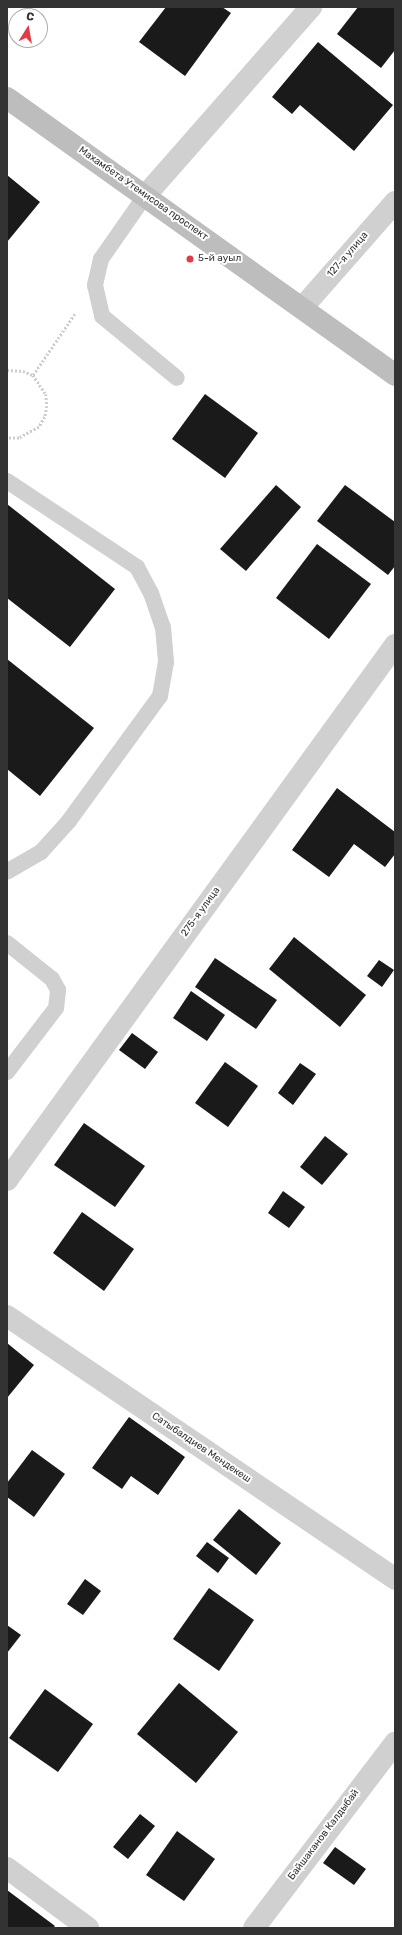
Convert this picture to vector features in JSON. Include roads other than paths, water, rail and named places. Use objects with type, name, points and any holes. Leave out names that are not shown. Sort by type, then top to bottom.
[{"type":"street","points":[[145,196],[311,7]]},
{"type":"street","name":"Махамбета Утемисова проспект","points":[[7,98],[395,375]]},
{"type":"street","name":"127-я улица","points":[[302,308],[395,202]]},
{"type":"street","name":"275-я улица","points":[[7,1180],[395,645]]},
{"type":"street","name":"Сатыбалдиев Мендекеш","points":[[7,1316],[395,1579]]},
{"type":"street","name":"Байшаканов Калдыбай","points":[[254,1928],[395,1743]]},
{"type":"street","points":[[7,1868],[88,1928]]},
{"type":"lane","points":[[145,196],[101,259],[95,286],[102,316],[177,378]]},
{"type":"lane","points":[[7,481],[137,567],[151,593],[164,627],[166,662],[160,696],[69,821],[41,852],[7,872]]},
{"type":"lane","points":[[7,942],[52,979],[58,990],[56,1008],[7,1072]]},
{"type":"place","name":"5-й ауыл","points":[[190,259]]}]
